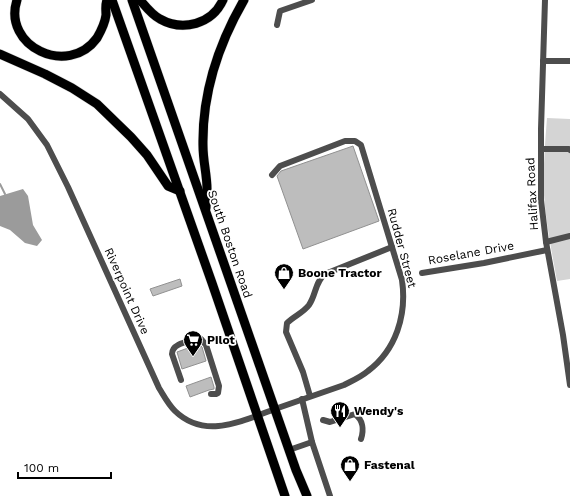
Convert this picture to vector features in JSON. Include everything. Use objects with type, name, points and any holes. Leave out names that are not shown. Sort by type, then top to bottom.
[{"type":"highway","points":[[17,0],[15,19],[17,26],[28,42],[41,52],[49,55],[64,57],[80,52],[92,44],[105,21],[107,0]]},
{"type":"highway","points":[[112,0],[180,191],[285,496]]},
{"type":"highway","name":"South Boston Road","points":[[132,0],[289,450],[307,496]]},
{"type":"highway","points":[[140,0],[150,12],[160,19],[170,24],[190,26],[205,20],[217,10],[223,0]]},
{"type":"highway","points":[[205,211],[207,189],[204,165],[203,130],[209,88],[214,66],[225,36],[244,0]]},
{"type":"highway","points":[[0,54],[45,74],[72,88],[97,104],[131,137],[155,166],[168,186],[180,191]]},
{"type":"street","points":[[277,25],[280,11],[312,0]]},
{"type":"street","name":"Halifax Road","points":[[546,0],[543,61],[541,200],[547,250],[563,335],[570,385]]},
{"type":"street","points":[[543,61],[570,61]]},
{"type":"street","name":"Riverpoint Drive","points":[[0,94],[28,119],[50,151],[153,376],[167,401],[174,410],[188,420],[203,426],[213,427],[236,423],[275,409]]},
{"type":"street","name":"Rudder Street","points":[[272,175],[280,166],[345,141],[350,140],[358,142],[363,148],[402,280],[404,300],[401,321],[392,343],[381,359],[368,371],[344,385],[275,409]]},
{"type":"street","points":[[541,149],[570,149]]},
{"type":"street","points":[[546,242],[570,236]]},
{"type":"street","points":[[310,396],[303,372],[286,332],[287,323],[305,310],[310,304],[314,297],[318,281],[325,274],[392,247]]},
{"type":"street","name":"Roselane Drive","points":[[422,273],[484,263],[547,250]]},
{"type":"street","points":[[181,380],[172,351],[175,346],[201,339],[206,345],[219,386],[218,393],[211,394]]},
{"type":"street","points":[[302,399],[312,442],[330,496]]},
{"type":"street","points":[[323,420],[330,422],[356,414],[359,417],[363,428],[361,439]]},
{"type":"street","points":[[289,450],[312,442]]},
{"type":"shaded area","points":[[547,118],[570,119],[570,279],[557,281],[544,195]]},
{"type":"shaded area","points":[[23,189],[28,196],[33,225],[42,240],[37,246],[25,243],[10,230],[0,226],[0,196]]},
{"type":"building","points":[[353,146],[379,221],[303,249],[277,176],[281,171]]},
{"type":"building","points":[[180,279],[182,286],[153,296],[150,289]]},
{"type":"building","points":[[199,344],[202,347],[206,361],[182,369],[177,352]]},
{"type":"building","name":"Pilot","points":[[211,377],[214,389],[190,397],[186,386]]},
{"type":"waterway","points":[[0,184],[5,194]]},
{"type":"place","name":"Boone Tractor","points":[[284,290]]},
{"type":"place","name":"Pilot","points":[[193,357]]},
{"type":"place","name":"Wendy's","points":[[340,428]]},
{"type":"place","name":"Fastenal","points":[[350,482]]}]
